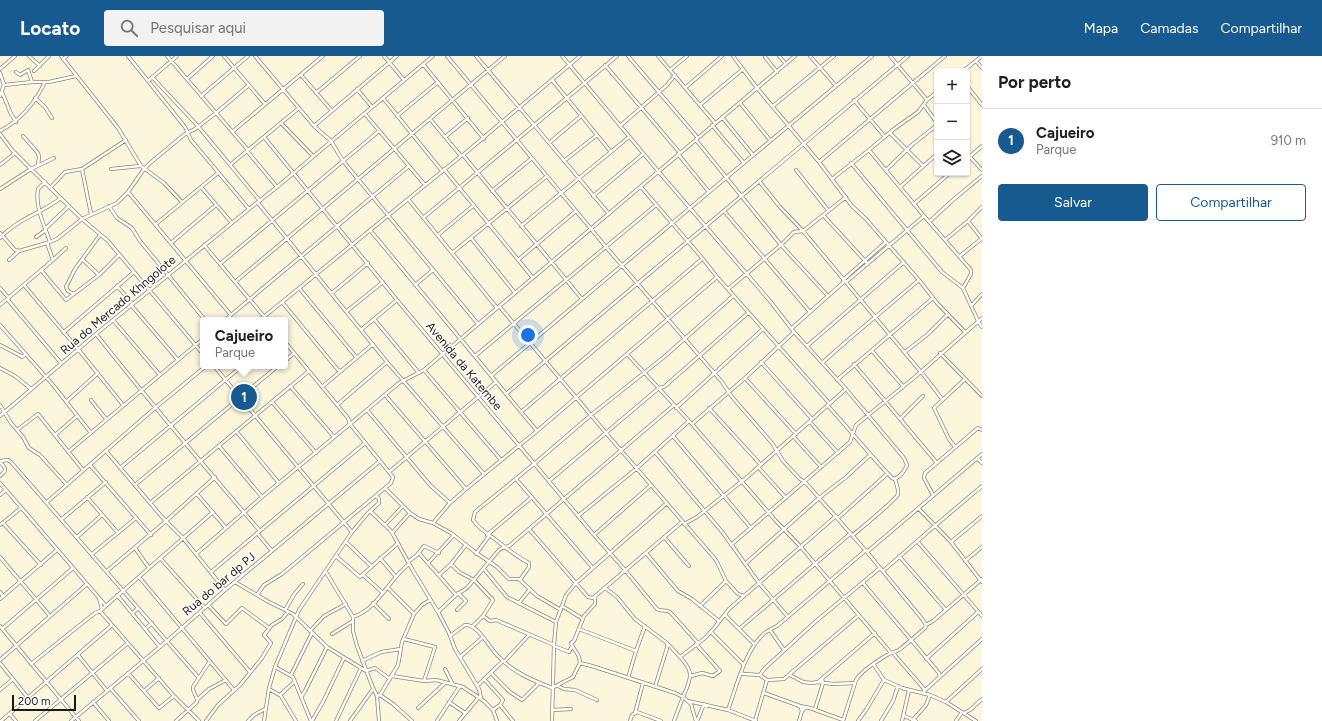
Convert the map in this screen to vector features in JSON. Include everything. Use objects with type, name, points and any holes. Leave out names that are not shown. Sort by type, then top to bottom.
[{"type":"street","points":[[0,69],[15,56]]},
{"type":"street","points":[[29,56],[40,66]]},
{"type":"street","points":[[34,71],[49,56]]},
{"type":"street","points":[[60,56],[118,128],[141,166],[164,183],[182,202]]},
{"type":"street","points":[[63,59],[67,56]]},
{"type":"street","points":[[128,56],[189,132],[191,140],[249,209]]},
{"type":"street","points":[[167,56],[277,187]]},
{"type":"street","points":[[148,81],[177,56]]},
{"type":"street","points":[[187,79],[213,56]]},
{"type":"street","points":[[224,56],[265,104]]},
{"type":"street","points":[[201,96],[248,56]]},
{"type":"street","points":[[255,56],[314,126],[331,141],[343,161],[478,324]]},
{"type":"street","points":[[232,132],[301,75],[319,57],[323,56]]},
{"type":"street","points":[[316,93],[360,56]]},
{"type":"street","points":[[384,56],[404,80]]},
{"type":"street","points":[[314,126],[397,56]]},
{"type":"street","name":"Rua do Mercado Khngolote","points":[[0,416],[61,363],[204,245],[259,202],[433,56]]},
{"type":"street","points":[[447,56],[636,283],[729,391],[732,398],[778,450],[783,461],[820,498],[867,551],[926,625]]},
{"type":"street","points":[[476,56],[609,214]]},
{"type":"street","points":[[235,282],[358,178],[489,71],[505,56]]},
{"type":"street","points":[[562,56],[794,332],[846,389],[905,460],[907,465],[906,468],[895,479]]},
{"type":"street","points":[[204,245],[264,316],[443,170],[484,139],[580,56]]},
{"type":"street","points":[[423,218],[616,56]]},
{"type":"street","points":[[628,56],[697,139],[781,245],[828,296]]},
{"type":"street","points":[[658,56],[700,105],[744,163]]},
{"type":"street","points":[[670,70],[687,56]]},
{"type":"street","points":[[685,88],[722,56]]},
{"type":"street","points":[[732,56],[819,162],[852,206],[866,219],[933,298],[965,332]]},
{"type":"street","points":[[779,56],[786,64]]},
{"type":"street","points":[[196,554],[399,383],[424,370],[795,56]]},
{"type":"street","points":[[810,56],[836,86]]},
{"type":"street","points":[[773,106],[834,56]]},
{"type":"street","points":[[491,376],[753,154],[872,56]]},
{"type":"street","points":[[890,56],[927,100]]},
{"type":"street","points":[[506,394],[636,283],[908,56]]},
{"type":"street","points":[[819,162],[945,56]]},
{"type":"street","points":[[967,68],[982,56]]},
{"type":"street","points":[[765,57],[777,72]]},
{"type":"street","points":[[976,60],[982,68]]},
{"type":"street","points":[[423,64],[484,139]]},
{"type":"street","points":[[605,65],[641,107],[709,192]]},
{"type":"street","points":[[700,105],[743,69]]},
{"type":"street","points":[[16,72],[20,75],[28,70],[32,82]]},
{"type":"street","points":[[0,73],[1,82],[4,85]]},
{"type":"street","points":[[301,75],[332,111]]},
{"type":"street","points":[[620,126],[667,85],[675,75]]},
{"type":"street","points":[[4,85],[45,82],[72,78],[76,76]]},
{"type":"street","points":[[152,77],[198,127],[230,165],[286,238],[362,329],[387,362],[484,474]]},
{"type":"street","points":[[552,80],[611,152]]},
{"type":"street","points":[[45,82],[27,111],[16,122],[0,132],[15,152],[31,169],[82,219],[108,240],[200,350]]},
{"type":"street","points":[[397,116],[438,82]]},
{"type":"street","points":[[0,96],[4,85]]},
{"type":"street","points":[[9,260],[19,251],[57,238],[82,219],[116,203],[138,180],[144,169],[156,158],[216,113],[249,85]]},
{"type":"street","points":[[357,89],[372,107]]},
{"type":"street","points":[[970,90],[982,105]]},
{"type":"street","points":[[2,92],[16,122]]},
{"type":"street","points":[[832,179],[918,112],[927,100],[934,94]]},
{"type":"street","points":[[35,98],[52,118]]},
{"type":"street","points":[[383,98],[412,134],[460,188],[533,278]]},
{"type":"street","points":[[854,100],[885,137]]},
{"type":"street","points":[[740,103],[770,140]]},
{"type":"street","points":[[924,105],[934,120]]},
{"type":"street","points":[[230,165],[299,108]]},
{"type":"street","points":[[364,114],[425,185]]},
{"type":"street","points":[[549,143],[582,116]]},
{"type":"street","points":[[722,117],[753,154]]},
{"type":"street","points":[[445,137],[468,118]]},
{"type":"street","points":[[430,119],[582,298]]},
{"type":"street","points":[[281,122],[313,156]]},
{"type":"street","points":[[886,170],[934,127]]},
{"type":"street","points":[[220,264],[379,131]]},
{"type":"street","points":[[890,133],[923,166]]},
{"type":"street","points":[[564,161],[597,135]]},
{"type":"street","points":[[23,136],[38,153],[38,165]]},
{"type":"street","points":[[264,137],[352,245]]},
{"type":"street","points":[[521,226],[629,137]]},
{"type":"street","points":[[50,188],[65,172],[82,169],[126,140]]},
{"type":"street","points":[[982,146],[970,157],[982,170]]},
{"type":"street","points":[[869,150],[972,271],[963,288]]},
{"type":"street","points":[[0,165],[15,152]]},
{"type":"street","points":[[593,196],[643,154]]},
{"type":"street","points":[[900,187],[934,157]]},
{"type":"street","points":[[0,190],[31,169],[54,158]]},
{"type":"street","points":[[492,191],[532,158]]},
{"type":"street","points":[[851,163],[942,272],[963,288],[982,327]]},
{"type":"street","points":[[111,169],[141,166]]},
{"type":"street","points":[[229,317],[409,166]]},
{"type":"street","points":[[82,169],[91,214]]},
{"type":"street","points":[[796,170],[828,210]]},
{"type":"street","points":[[156,224],[218,173]]},
{"type":"street","points":[[452,253],[547,176]]},
{"type":"street","points":[[914,204],[947,176]]},
{"type":"street","points":[[929,222],[982,176]]},
{"type":"street","points":[[759,180],[780,207],[803,231],[905,352],[942,399]]},
{"type":"street","points":[[45,182],[38,189],[37,201],[53,260]]},
{"type":"street","points":[[201,187],[232,223]]},
{"type":"street","points":[[641,187],[717,278],[829,405],[870,455],[892,478],[895,479],[898,493],[897,496],[815,563],[739,629]]},
{"type":"street","points":[[128,192],[231,315]]},
{"type":"street","points":[[728,289],[781,245],[794,232],[803,231],[846,197]]},
{"type":"street","points":[[19,251],[15,250],[1,236],[16,224],[50,206],[61,198]]},
{"type":"street","points":[[408,199],[590,415],[716,560],[726,581],[738,594],[744,596]]},
{"type":"street","points":[[171,243],[216,205]]},
{"type":"street","points":[[475,356],[656,205]]},
{"type":"street","points":[[36,237],[46,230],[69,206]]},
{"type":"street","points":[[109,206],[117,218],[132,228],[140,242],[202,317]]},
{"type":"street","points":[[438,235],[474,206]]},
{"type":"street","points":[[945,240],[982,207]]},
{"type":"street","points":[[724,210],[810,312]]},
{"type":"street","points":[[518,260],[576,211]]},
{"type":"street","points":[[823,215],[866,262]]},
{"type":"street","points":[[866,262],[924,216]]},
{"type":"street","points":[[960,256],[982,239],[968,221]]},
{"type":"street","points":[[370,230],[537,431]]},
{"type":"street","points":[[74,294],[68,291],[66,287],[75,269],[100,235]]},
{"type":"street","points":[[471,238],[515,293]]},
{"type":"street","points":[[792,328],[866,262],[886,242]]},
{"type":"street","name":"Avenida da Katembe","points":[[352,245],[564,499]]},
{"type":"street","points":[[0,305],[66,248]]},
{"type":"street","points":[[42,270],[66,300],[99,275],[119,255]]},
{"type":"street","points":[[82,259],[99,275]]},
{"type":"street","points":[[521,412],[702,259]]},
{"type":"street","points":[[807,346],[904,262]]},
{"type":"street","points":[[332,293],[368,263]]},
{"type":"street","points":[[416,285],[433,270]]},
{"type":"street","points":[[64,332],[134,272]]},
{"type":"street","points":[[433,523],[450,503],[466,489],[537,431],[717,278]]},
{"type":"street","points":[[822,363],[919,280]]},
{"type":"street","points":[[347,311],[383,282]]},
{"type":"street","points":[[24,285],[123,405]]},
{"type":"street","points":[[117,286],[178,360]]},
{"type":"street","points":[[0,288],[61,363]]},
{"type":"street","points":[[299,288],[357,358]]},
{"type":"street","points":[[972,306],[982,294]]},
{"type":"street","points":[[520,580],[530,564],[513,554],[488,535],[473,520],[475,512],[534,464],[590,415],[664,357],[734,296]]},
{"type":"street","points":[[837,380],[854,364],[872,351],[889,334],[933,298]]},
{"type":"street","points":[[362,329],[397,300]]},
{"type":"street","points":[[282,302],[340,372]]},
{"type":"street","points":[[549,481],[659,388],[664,387],[748,313]]},
{"type":"street","points":[[905,352],[928,334],[948,314]]},
{"type":"street","points":[[731,545],[850,442],[856,425],[982,318]]},
{"type":"street","points":[[374,319],[419,372]]},
{"type":"street","points":[[113,320],[160,375]]},
{"type":"street","points":[[0,326],[46,377],[91,433]]},
{"type":"street","points":[[438,612],[457,594],[467,588],[499,550],[509,546],[620,450],[675,406],[763,329]]},
{"type":"street","points":[[578,516],[729,391],[794,332]]},
{"type":"street","points":[[96,334],[141,391],[157,407],[170,426],[215,477],[272,551]]},
{"type":"street","points":[[68,452],[200,342]]},
{"type":"street","points":[[322,387],[373,344]]},
{"type":"street","points":[[0,345],[22,357],[26,354]]},
{"type":"street","points":[[257,595],[264,586],[282,574],[376,496],[393,480],[393,477],[350,424],[348,418],[288,346]]},
{"type":"street","points":[[872,351],[903,386]]},
{"type":"street","points":[[288,358],[294,353]]},
{"type":"street","points":[[940,353],[982,396]]},
{"type":"street","points":[[627,354],[691,422],[925,690]]},
{"type":"street","points":[[337,405],[387,362]]},
{"type":"street","points":[[761,362],[838,453]]},
{"type":"street","points":[[854,364],[938,463]]},
{"type":"street","points":[[0,368],[15,376],[31,389]]},
{"type":"street","points":[[47,502],[202,369]]},
{"type":"street","points":[[217,369],[352,532]]},
{"type":"street","points":[[120,468],[238,369]]},
{"type":"street","points":[[135,485],[274,369]]},
{"type":"street","points":[[424,370],[501,460]]},
{"type":"street","points":[[150,503],[309,371]]},
{"type":"street","points":[[66,402],[98,373]]},
{"type":"street","points":[[229,377],[231,386]]},
{"type":"street","points":[[744,378],[796,434]]},
{"type":"street","points":[[955,447],[949,439],[934,409],[942,399],[965,379]]},
{"type":"street","points":[[389,472],[496,382]]},
{"type":"street","points":[[290,386],[334,437]]},
{"type":"street","points":[[529,529],[588,597],[595,597],[664,537],[683,523],[695,519],[761,465],[846,389]]},
{"type":"street","points":[[385,395],[466,489]]},
{"type":"street","points":[[901,418],[923,396]]},
{"type":"street","points":[[91,400],[106,419]]},
{"type":"street","points":[[272,402],[316,453]]},
{"type":"street","points":[[0,405],[29,448],[40,455],[67,485]]},
{"type":"street","points":[[709,408],[761,465]]},
{"type":"street","points":[[366,410],[430,485],[450,503]]},
{"type":"street","points":[[17,430],[38,414],[83,470]]},
{"type":"street","points":[[55,435],[77,416]]},
{"type":"street","points":[[933,495],[924,476],[925,473],[978,428],[982,430]]},
{"type":"street","points":[[236,431],[280,482]]},
{"type":"street","points":[[673,436],[751,528]]},
{"type":"street","points":[[793,436],[821,467]]},
{"type":"street","points":[[211,572],[364,443]]},
{"type":"street","points":[[219,446],[262,497]]},
{"type":"street","points":[[106,451],[150,503],[183,538],[225,590]]},
{"type":"street","points":[[655,452],[705,511],[746,563],[759,583],[788,617]]},
{"type":"street","points":[[728,710],[744,665],[754,644],[766,631],[777,626],[788,617],[830,580],[919,509],[933,495],[982,454]]},
{"type":"street","points":[[746,563],[870,455]]},
{"type":"street","points":[[977,458],[982,463]]},
{"type":"street","points":[[0,461],[8,460]]},
{"type":"street","points":[[4,466],[8,460]]},
{"type":"street","points":[[8,460],[47,502],[199,678]]},
{"type":"street","points":[[0,461],[4,466],[5,471],[0,476]]},
{"type":"street","name":"Rua do bar dp PJ","points":[[71,721],[380,461]]},
{"type":"street","points":[[90,465],[150,535]]},
{"type":"street","points":[[758,467],[786,498]]},
{"type":"street","points":[[680,657],[711,632],[729,609],[800,546],[888,474]]},
{"type":"street","points":[[107,571],[215,477]]},
{"type":"street","points":[[516,479],[593,568]]},
{"type":"street","points":[[62,520],[106,482]]},
{"type":"street","points":[[0,483],[106,606]]},
{"type":"street","points":[[594,535],[651,485]]},
{"type":"street","points":[[883,571],[982,486]]},
{"type":"street","points":[[385,488],[410,513],[419,519],[433,523],[454,535],[465,546],[497,567],[509,579],[520,580],[530,590],[561,610]]},
{"type":"street","points":[[0,495],[6,490]]},
{"type":"street","points":[[197,494],[226,528]]},
{"type":"street","points":[[264,721],[265,709],[274,667],[302,604],[326,572],[352,532],[379,503],[379,499],[376,496]]},
{"type":"street","points":[[87,497],[118,533]]},
{"type":"street","points":[[476,554],[488,535],[532,497]]},
{"type":"street","points":[[564,499],[657,609],[667,610],[670,612],[720,671],[713,676],[702,673],[691,676]]},
{"type":"street","points":[[552,721],[552,688],[556,622],[566,595],[576,583],[667,504]]},
{"type":"street","points":[[385,525],[402,506]]},
{"type":"street","points":[[0,525],[22,508]]},
{"type":"street","points":[[764,693],[800,706],[815,709],[843,721],[858,676],[911,640],[925,628],[926,625],[933,622],[981,581],[951,542],[919,509]]},
{"type":"street","points":[[370,511],[385,525],[398,543],[408,563],[438,612],[453,645],[477,686],[480,697]]},
{"type":"street","points":[[31,664],[94,613],[106,606],[213,512]]},
{"type":"street","points":[[392,533],[410,513]]},
{"type":"street","points":[[77,537],[102,515]]},
{"type":"street","points":[[951,542],[982,516]]},
{"type":"street","points":[[92,554],[136,518]]},
{"type":"street","points":[[3,523],[41,565]]},
{"type":"street","points":[[428,563],[439,553],[454,535]]},
{"type":"street","points":[[664,537],[690,566]]},
{"type":"street","points":[[917,541],[982,616]]},
{"type":"street","points":[[346,542],[372,566]]},
{"type":"street","points":[[336,556],[360,577],[398,543]]},
{"type":"street","points":[[353,617],[373,604],[424,546],[439,553]]},
{"type":"street","points":[[439,575],[451,564],[465,546]]},
{"type":"street","points":[[965,561],[982,547]]},
{"type":"street","points":[[135,548],[149,568]]},
{"type":"street","points":[[0,599],[57,550]]},
{"type":"street","points":[[419,553],[457,594],[466,601],[457,610]]},
{"type":"street","points":[[646,553],[678,591],[692,599],[719,621]]},
{"type":"street","points":[[899,556],[946,610]]},
{"type":"street","points":[[0,557],[50,616]]},
{"type":"street","points":[[160,558],[205,608]]},
{"type":"street","points":[[380,558],[396,577]]},
{"type":"street","points":[[37,562],[37,568]]},
{"type":"street","points":[[451,564],[461,573],[474,580],[494,600],[483,616],[473,626]]},
{"type":"street","points":[[73,568],[1,628],[79,721]]},
{"type":"street","points":[[760,675],[763,670],[784,650],[880,568]]},
{"type":"street","points":[[484,569],[507,597],[556,622]]},
{"type":"street","points":[[326,572],[353,617],[354,631],[363,663],[373,688],[378,695],[393,704],[412,721]]},
{"type":"street","points":[[363,575],[383,593]]},
{"type":"street","points":[[139,577],[234,690]]},
{"type":"street","points":[[700,606],[726,581]]},
{"type":"street","points":[[235,582],[296,617],[327,647],[366,672]]},
{"type":"street","points":[[862,583],[939,673],[940,677]]},
{"type":"street","points":[[28,698],[0,662],[16,646],[87,584]]},
{"type":"street","points":[[206,721],[218,705],[240,685],[262,658],[271,643],[264,636],[269,628],[282,619],[295,593],[303,584]]},
{"type":"street","points":[[388,588],[414,614]]},
{"type":"street","points":[[605,588],[617,597],[635,619],[666,643],[669,648],[685,662],[691,671],[691,676],[674,721]]},
{"type":"street","points":[[519,603],[530,590]]},
{"type":"street","points":[[0,592],[3,596]]},
{"type":"street","points":[[738,594],[738,601]]},
{"type":"street","points":[[117,595],[160,647]]},
{"type":"street","points":[[98,597],[101,610],[112,625],[174,696],[199,721]]},
{"type":"street","points":[[483,616],[490,621],[496,620],[569,652],[572,646],[571,643],[579,630],[583,619],[594,604],[595,597]]},
{"type":"street","points":[[379,721],[378,695],[391,678],[398,665],[404,639],[414,614],[422,605],[430,600]]},
{"type":"street","points":[[291,675],[311,632],[324,616],[346,604]]},
{"type":"street","points":[[373,604],[389,619]]},
{"type":"street","points":[[208,606],[226,624],[242,608],[269,628]]},
{"type":"street","points":[[562,606],[583,619]]},
{"type":"street","points":[[133,613],[138,608]]},
{"type":"street","points":[[926,659],[978,612]]},
{"type":"street","points":[[200,613],[250,672]]},
{"type":"street","points":[[725,615],[754,644]]},
{"type":"street","points":[[741,673],[760,675],[767,680],[782,680],[859,615]]},
{"type":"street","points":[[332,634],[353,621]]},
{"type":"street","points":[[145,629],[152,624]]},
{"type":"street","points":[[450,636],[465,624],[473,626],[504,662],[522,675],[552,688],[573,677],[580,663],[579,655],[572,646]]},
{"type":"street","points":[[1,721],[112,625]]},
{"type":"street","points":[[628,678],[645,626]]},
{"type":"street","points":[[579,630],[636,651]]},
{"type":"street","points":[[770,630],[784,650]]},
{"type":"street","points":[[711,632],[744,665]]},
{"type":"street","points":[[818,682],[875,634]]},
{"type":"street","points":[[477,686],[504,662],[530,635]]},
{"type":"street","points":[[460,657],[483,637]]},
{"type":"street","points":[[404,639],[435,647],[424,681]]},
{"type":"street","points":[[922,693],[982,639]]},
{"type":"street","points":[[35,721],[128,643]]},
{"type":"street","points":[[301,697],[327,647]]},
{"type":"street","points":[[655,687],[669,648]]},
{"type":"street","points":[[336,721],[363,663],[381,652],[401,649]]},
{"type":"street","points":[[685,654],[685,662]]},
{"type":"street","points":[[78,655],[107,690]]},
{"type":"street","points":[[311,721],[323,702],[344,658]]},
{"type":"street","points":[[198,697],[192,690],[193,687],[210,661]]},
{"type":"street","points":[[580,663],[682,697],[688,701],[692,707],[697,721]]},
{"type":"street","points":[[874,664],[884,680],[909,690],[930,695],[946,702],[976,721]]},
{"type":"street","points":[[274,667],[294,678],[294,682],[311,721]]},
{"type":"street","points":[[366,672],[374,668],[391,678],[424,681],[436,680],[445,683],[452,683],[480,697],[493,710],[497,721]]},
{"type":"street","points":[[445,669],[452,683]]},
{"type":"street","points":[[946,702],[982,669]]},
{"type":"street","points":[[128,673],[159,708],[174,696]]},
{"type":"street","points":[[491,673],[513,694],[522,700],[539,683]]},
{"type":"street","points":[[939,673],[943,674]]},
{"type":"street","points":[[789,675],[803,682],[833,684],[855,683]]},
{"type":"street","points":[[144,691],[159,678]]},
{"type":"street","points":[[0,690],[13,679]]},
{"type":"street","points":[[815,709],[823,683],[822,679]]},
{"type":"street","points":[[176,721],[195,704],[198,697],[226,680]]},
{"type":"street","points":[[484,680],[503,700],[500,705],[493,710]]},
{"type":"street","points":[[688,701],[728,710],[755,721],[767,680]]},
{"type":"street","points":[[858,721],[884,680]]},
{"type":"street","points":[[280,695],[294,682]]},
{"type":"street","points":[[418,708],[445,683]]},
{"type":"street","points":[[630,721],[643,683]]},
{"type":"street","points":[[558,685],[564,689],[575,690],[597,700]]},
{"type":"street","points":[[437,721],[460,686]]},
{"type":"street","points":[[881,721],[893,701],[898,686]]},
{"type":"street","points":[[110,688],[138,721]]},
{"type":"street","points":[[350,721],[373,688]]},
{"type":"street","points":[[269,689],[280,695],[296,721]]},
{"type":"street","points":[[902,721],[909,690]]},
{"type":"street","points":[[912,720],[926,705],[930,695]]},
{"type":"street","points":[[459,721],[480,697]]},
{"type":"street","points":[[956,721],[963,712],[970,710],[982,699]]},
{"type":"street","points":[[93,702],[109,721]]},
{"type":"street","points":[[449,702],[465,713]]},
{"type":"street","points":[[697,721],[704,704]]},
{"type":"street","points":[[500,705],[513,721]]},
{"type":"street","points":[[800,706],[802,710]]},
{"type":"street","points":[[798,721],[802,710],[806,707]]},
{"type":"street","points":[[248,721],[254,715],[265,709]]},
{"type":"street","points":[[553,710],[571,709]]},
{"type":"street","points":[[970,710],[970,717]]},
{"type":"street","points":[[634,713],[662,721]]},
{"type":"street","points":[[10,714],[16,721]]},
{"type":"street","points":[[904,716],[916,721]]},
{"type":"street","points":[[376,721],[379,717]]},
{"type":"place","name":"Cajueiro","points":[[244,397]]}]
